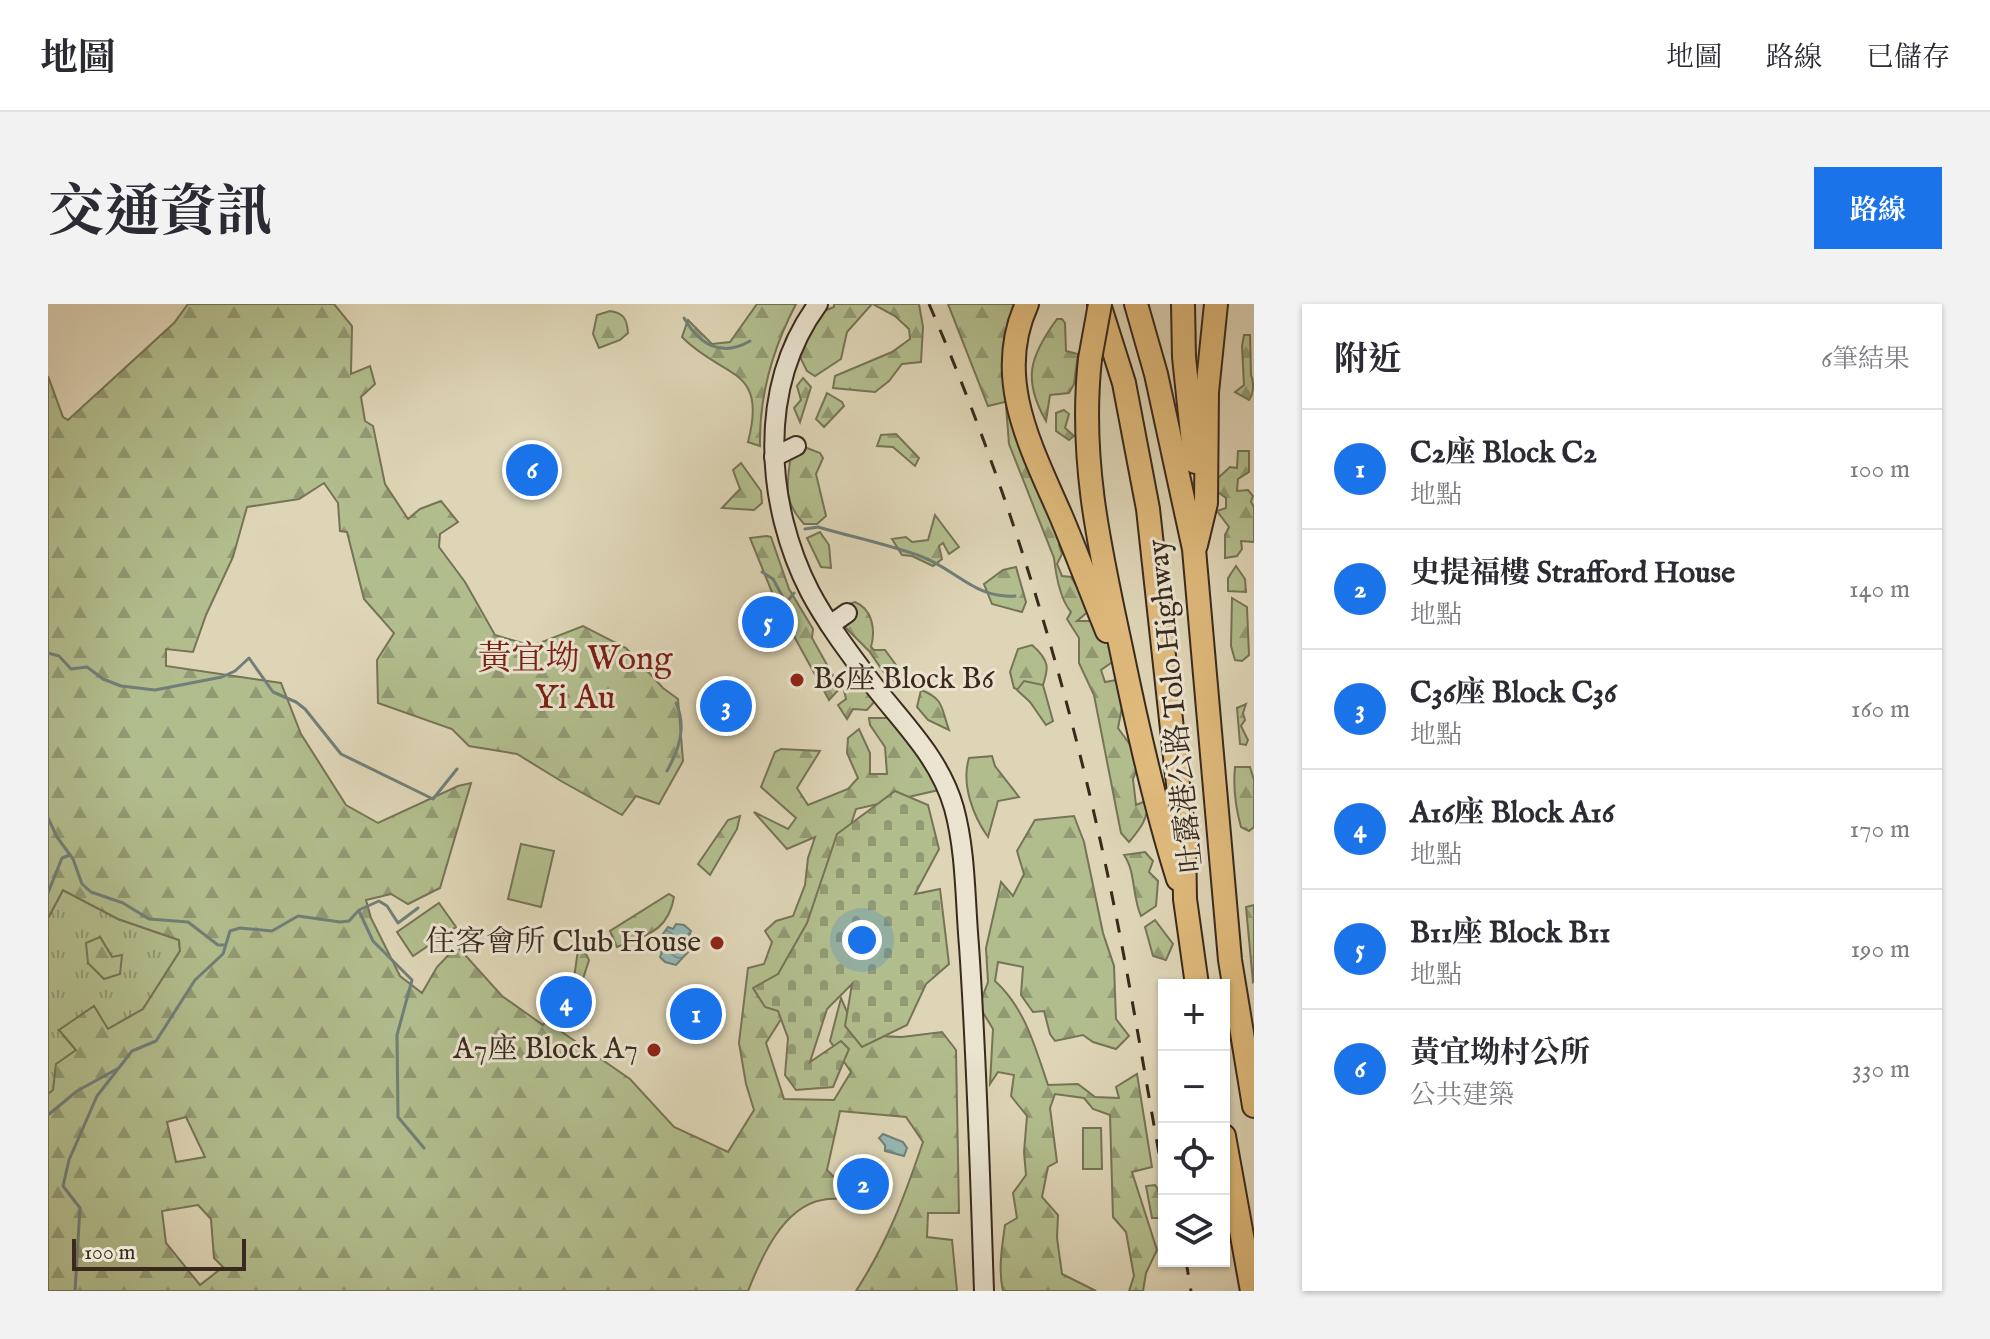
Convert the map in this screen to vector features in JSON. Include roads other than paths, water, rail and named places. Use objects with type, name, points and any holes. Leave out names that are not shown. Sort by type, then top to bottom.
[{"type":"highway","points":[[1027,304],[1013,353],[1012,377],[1016,400],[1032,451],[1076,551],[1128,688]]},
{"type":"highway","points":[[1099,304],[1090,359],[1086,431],[1089,481],[1128,688],[1158,813],[1185,899]]},
{"type":"highway","name":"吐露港公路 Tolo Highway","points":[[1099,304],[1124,383],[1148,509],[1184,839],[1185,899],[1196,979]]},
{"type":"highway","name":"吐露港公路 Tolo Highway","points":[[1136,304],[1156,374],[1194,549],[1230,960],[1254,1106]]},
{"type":"highway","points":[[1183,304],[1184,357],[1201,525]]},
{"type":"highway","points":[[1194,549],[1206,503],[1207,392],[1216,304]]},
{"type":"highway","points":[[1230,1169],[1252,1291]]},
{"type":"main road","points":[[818,304],[797,338],[781,380],[774,457],[783,516],[801,572],[830,625],[867,677],[920,740],[946,785],[955,810],[964,875],[971,975],[984,1291]]},
{"type":"main road","points":[[774,457],[796,446]]},
{"type":"main road","points":[[830,625],[847,613]]},
{"type":"water","points":[[676,924],[684,925],[691,931],[689,936],[692,938],[689,951],[676,965],[665,962],[660,957],[662,952],[657,950],[660,938],[668,927],[673,929]]},
{"type":"water","points":[[883,1134],[903,1142],[907,1148],[904,1156],[885,1151],[885,1145],[879,1138]]},
{"type":"waterway","points":[[684,318],[697,335],[712,346],[730,348],[750,341]]},
{"type":"waterway","points":[[805,529],[818,527],[908,552],[933,562],[988,593],[1015,596]]},
{"type":"waterway","points":[[762,572],[773,579],[786,603],[794,593]]},
{"type":"waterway","points":[[48,653],[59,656],[71,669],[87,667],[103,679],[121,686],[155,690],[222,677],[235,671],[249,658],[273,692],[305,709],[341,754],[433,799],[457,769]]},
{"type":"waterway","points":[[667,771],[680,738],[681,721],[676,703]]},
{"type":"waterway","points":[[48,818],[73,859],[82,884],[91,892],[123,903],[149,919],[188,922],[218,945],[225,945]]},
{"type":"waterway","points":[[48,893],[62,858],[70,855]]},
{"type":"waterway","points":[[75,1291],[80,1208],[63,1186],[69,1160],[97,1096],[132,1051],[156,1041],[195,980],[223,954],[230,931],[240,928],[272,931],[298,916],[349,921],[359,910],[379,901],[387,906],[398,923],[418,908]]},
{"type":"waterway","points":[[359,911],[373,941],[412,980],[397,1035],[398,1117],[424,1148]]},
{"type":"waterway","points":[[48,1115],[77,1091],[117,1069]]},
{"type":"railway","points":[[929,304],[1007,505],[1050,643],[1112,894],[1158,1147]]},
{"type":"railway","points":[[1187,1267],[1191,1291]]},
{"type":"place","name":"黃宜坳村公所","points":[[532,470]]},
{"type":"place","name":"B11座 Block B11","points":[[768,622]]},
{"type":"place","name":"B6座 Block B6","points":[[797,680]]},
{"type":"place","name":"C36座 Block C36","points":[[726,706]]},
{"type":"place","name":"住客會所 Club House","points":[[717,943]]},
{"type":"place","name":"A16座 Block A16","points":[[566,1002]]},
{"type":"place","name":"C2座 Block C2","points":[[696,1014]]},
{"type":"place","name":"A7座 Block A7","points":[[654,1050]]},
{"type":"place","name":"史提福樓 Strafford House","points":[[863,1184]]},
{"type":"district","name":"黃宜坳 Wong Yi Au","points":[[575,678]]}]
